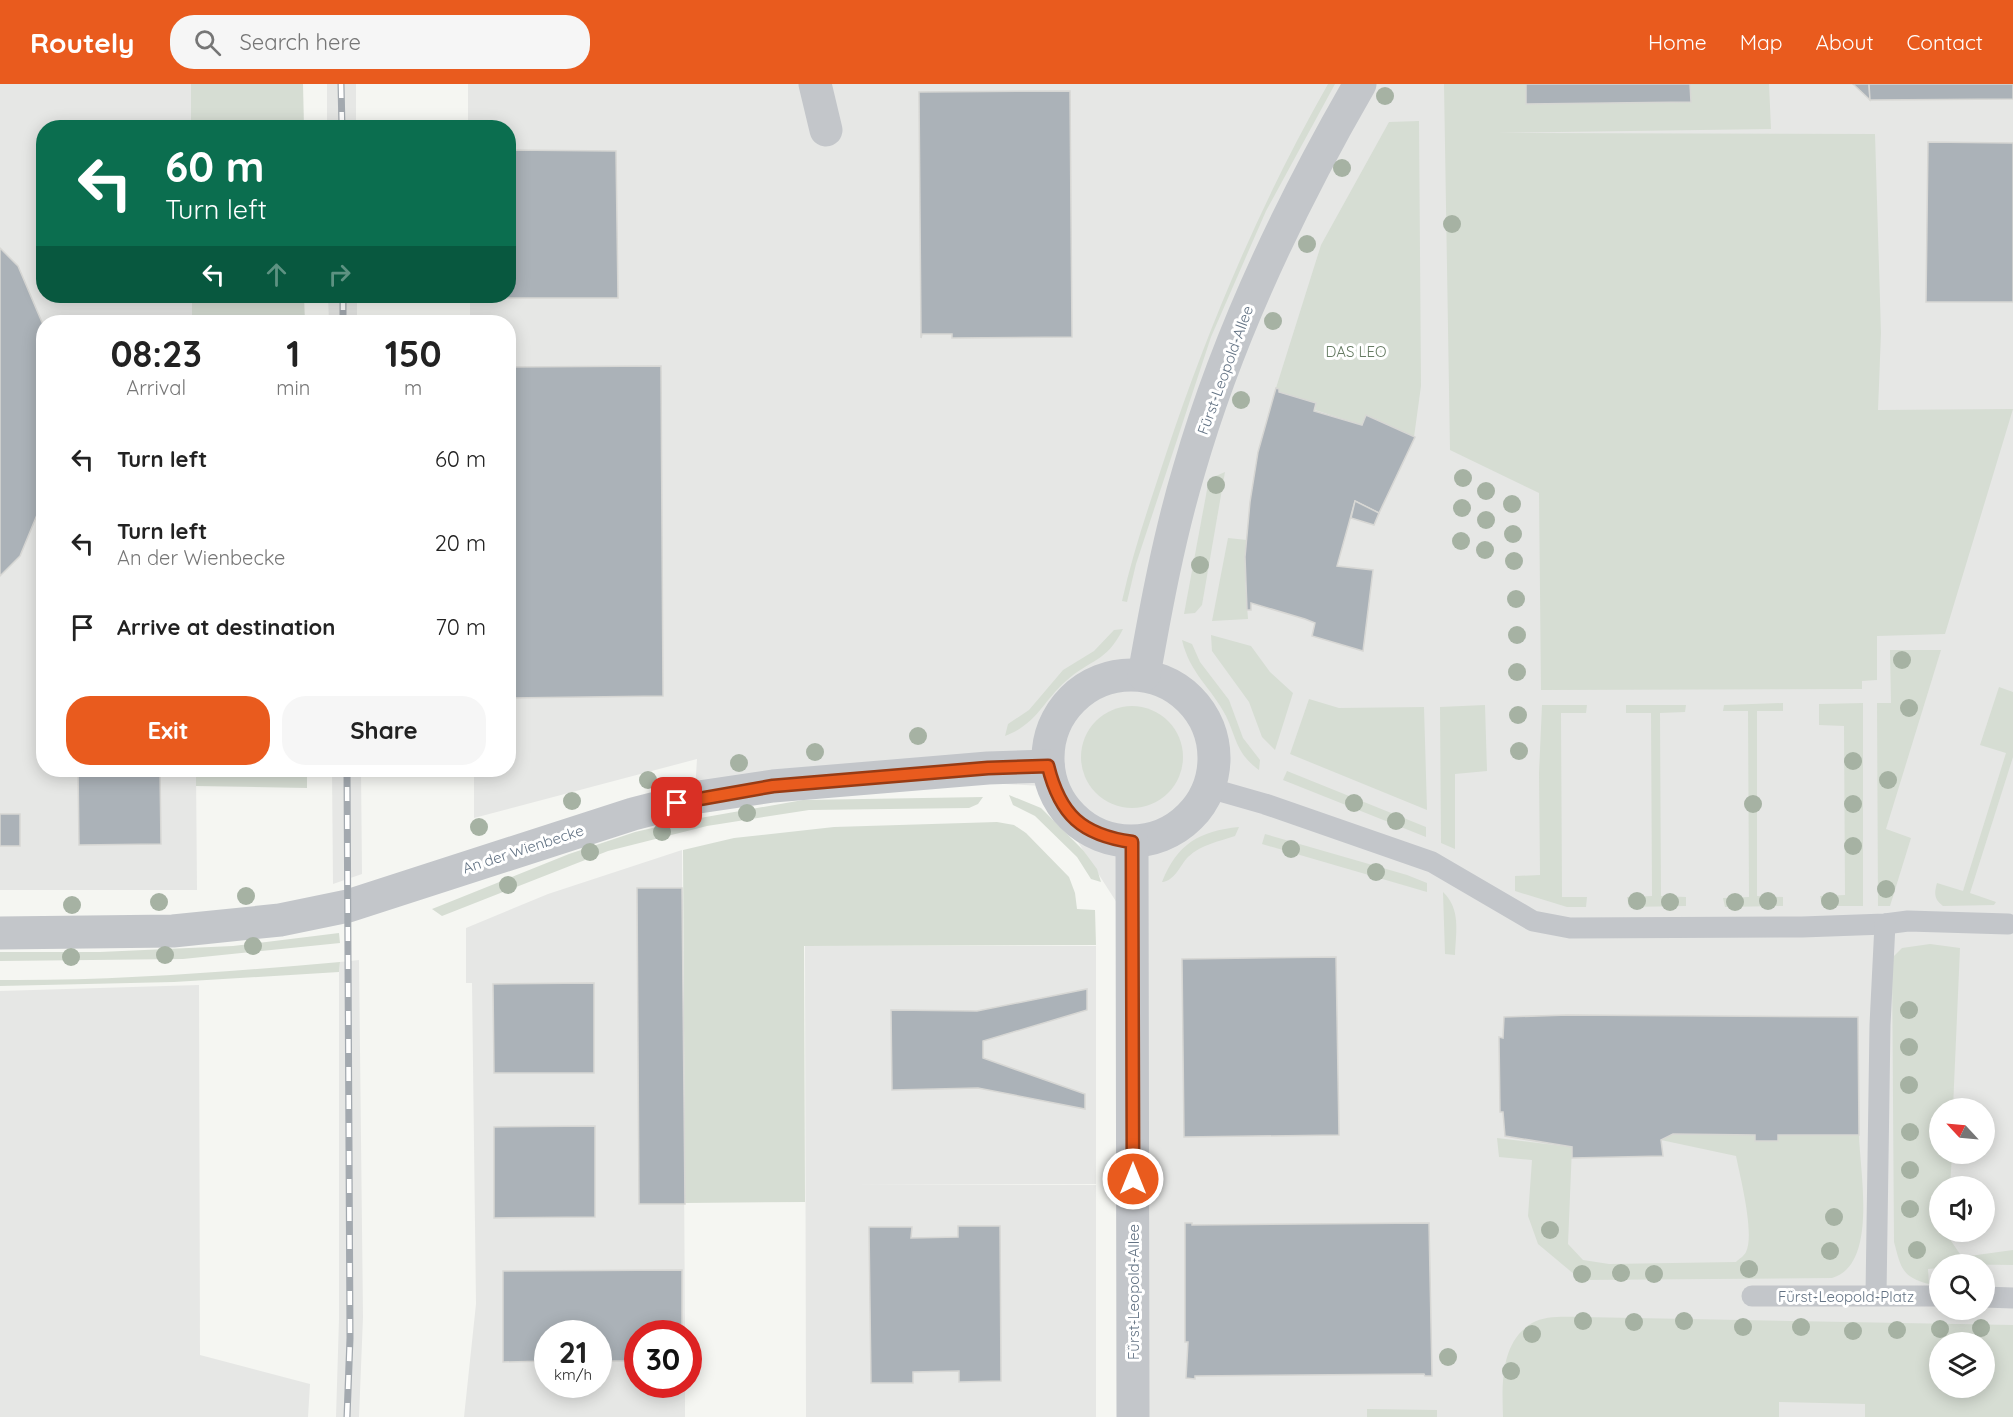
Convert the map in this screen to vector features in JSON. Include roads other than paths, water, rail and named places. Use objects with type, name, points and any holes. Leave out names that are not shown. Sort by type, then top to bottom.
[{"type":"street","points":[[815,84],[826,130]]},
{"type":"street","name":"Fürst-Leopold-Allee","points":[[1144,675],[1154,618],[1189,470],[1228,357],[1292,209],[1360,84]]},
{"type":"street","points":[[1119,675],[1144,675],[1170,683],[1193,700],[1208,724],[1216,750],[1213,778],[1202,804],[1184,825],[1159,838],[1132,842],[1108,839],[1085,828],[1067,812],[1054,791],[1048,766],[1049,741],[1055,725],[1074,697],[1094,682],[1119,675]]},
{"type":"street","name":"An der Wienbecke","points":[[0,933],[173,931],[280,920],[348,906],[622,818],[699,797],[773,786],[988,768],[1048,766]]},
{"type":"street","name":"Fürst-Leopold-Allee","points":[[1132,842],[1133,1417]]},
{"type":"lane","points":[[1209,788],[1265,804],[1437,864],[1497,902],[1533,921],[1570,928],[1885,924],[1908,921],[2008,924]]},
{"type":"lane","points":[[1875,1295],[1880,1025],[1885,924]]},
{"type":"lane","name":"Fürst-Leopold-Platz","points":[[1752,1296],[1929,1296]]},
{"type":"lane","points":[[1995,1297],[2013,1298]]},
{"type":"railway","points":[[341,84],[342,120]]},
{"type":"railway","points":[[343,303],[343,315]]},
{"type":"railway","points":[[347,777],[350,1338],[347,1417]]},
{"type":"park label","name":"DAS LEO","points":[[1356,351]]}]
